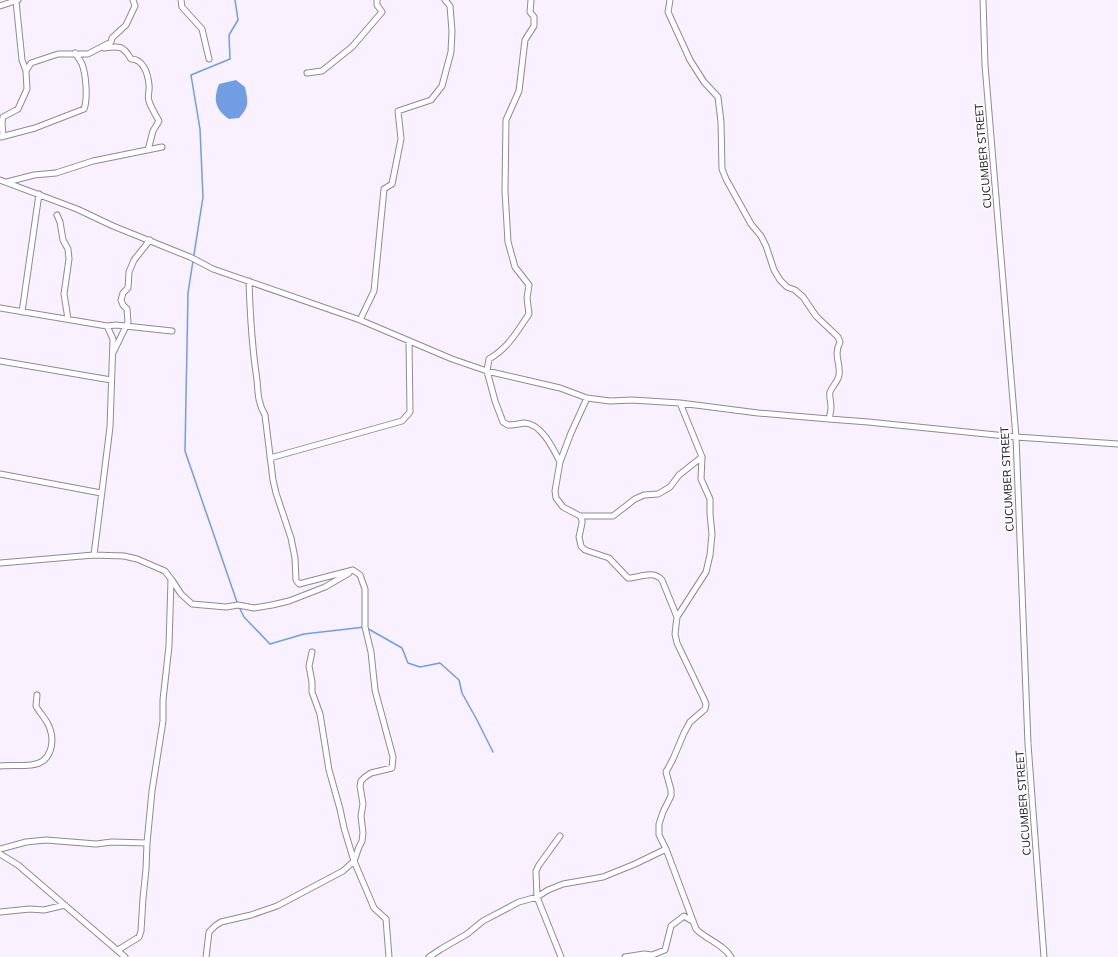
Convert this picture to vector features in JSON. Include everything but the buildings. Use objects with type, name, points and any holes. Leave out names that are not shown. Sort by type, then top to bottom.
[{"type":"street","points":[[0,6],[17,0],[22,60],[26,71],[28,89],[18,109],[3,117],[1,137],[35,128],[84,109],[86,103],[86,88],[82,65],[75,53]]},
{"type":"street","points":[[26,71],[31,63],[58,54],[88,54],[111,42],[112,38],[126,25],[135,6],[133,0]]},
{"type":"street","points":[[181,0],[182,7],[202,29],[209,59]]},
{"type":"street","points":[[307,73],[322,71],[352,47],[382,12],[377,5],[377,0]]},
{"type":"street","points":[[360,320],[374,291],[384,189],[392,184],[401,139],[398,111],[431,100],[442,86],[451,52],[452,31],[450,6],[445,0]]},
{"type":"street","points":[[531,0],[530,12],[534,17],[534,26],[525,40],[519,91],[506,120],[505,191],[508,242],[515,267],[529,285],[527,298],[529,314],[508,345],[489,359],[487,371],[495,401],[503,422],[508,425],[525,423],[535,427],[549,441],[560,462]]},
{"type":"street","points":[[670,0],[668,12],[686,54],[704,82],[718,97],[721,122],[722,169],[751,224],[761,236],[774,270],[780,280],[787,287],[795,290],[802,297],[816,316],[838,337],[840,342],[836,349],[839,374],[830,391],[829,398],[831,406],[829,419]]},
{"type":"street","name":"CUCUMBER STREET","points":[[983,0],[985,65],[1016,437],[1028,744],[1044,957]]},
{"type":"street","points":[[101,48],[118,46],[126,50],[131,59],[140,61],[145,70],[150,85],[148,100],[159,121],[153,131],[148,150]]},
{"type":"street","points":[[6,182],[34,175],[56,173],[93,161],[162,147]]},
{"type":"street","points":[[0,180],[77,209],[113,226],[150,240],[231,276],[360,320],[452,359],[487,371],[560,388],[587,398],[610,401],[632,400],[680,403],[1016,437],[1118,444]]},
{"type":"street","points":[[22,312],[39,194]]},
{"type":"street","points":[[57,216],[60,222],[63,240],[68,249],[69,259],[64,294],[68,320]]},
{"type":"street","points":[[112,356],[128,322],[127,310],[121,300],[123,293],[128,288],[129,272],[134,260],[150,240]]},
{"type":"street","points":[[249,281],[249,308],[260,406],[265,415],[276,493],[291,538],[296,580],[300,584],[353,570]]},
{"type":"street","points":[[0,308],[107,326],[116,324],[172,331]]},
{"type":"street","points":[[94,555],[110,427],[113,339],[107,326]]},
{"type":"street","points":[[270,458],[402,421],[410,412],[409,341]]},
{"type":"street","points":[[0,361],[111,380]]},
{"type":"street","points":[[587,398],[560,462],[555,491],[556,498],[563,507],[580,516],[614,516],[635,499],[644,495],[658,494],[670,486],[678,475],[702,457]]},
{"type":"street","points":[[680,403],[702,457],[701,479],[710,499],[712,534],[710,555],[706,572],[677,617],[675,634],[677,643],[706,704],[705,709],[690,722],[674,759],[666,772],[671,790],[671,796],[662,812],[659,834],[696,929],[724,949],[731,957]]},
{"type":"street","points":[[0,474],[101,493]]},
{"type":"street","points":[[580,516],[582,523],[579,537],[581,546],[585,550],[609,558],[628,578],[653,574],[658,576],[662,580],[677,617]]},
{"type":"street","points":[[0,563],[94,555],[124,556],[138,559],[165,571],[181,594],[192,604],[226,607],[238,605],[254,608],[289,601],[325,588],[353,570]]},
{"type":"street","points":[[206,957],[209,932],[221,922],[250,915],[276,906],[343,871],[354,861],[362,841],[363,834],[361,816],[363,804],[360,786],[362,781],[371,773],[392,768],[393,764],[391,750],[375,690],[371,652],[365,628],[365,589],[360,576],[353,570]]},
{"type":"street","points":[[118,950],[139,937],[141,931],[142,898],[152,791],[163,721],[163,700],[169,646],[171,579]]},
{"type":"street","points":[[312,652],[309,666],[312,692],[320,714],[329,770],[354,861],[374,908],[386,919],[389,957]]},
{"type":"street","points":[[0,766],[31,765],[42,762],[48,756],[52,738],[48,724],[36,706],[37,695]]},
{"type":"street","points":[[560,836],[537,868],[537,897],[561,957]]},
{"type":"street","points":[[0,849],[26,842],[46,840],[96,844],[112,842],[147,843]]},
{"type":"street","points":[[429,957],[467,934],[483,921],[519,902],[537,897],[563,884],[603,877],[647,859],[666,849]]},
{"type":"street","points":[[0,854],[18,865],[125,957]]},
{"type":"street","points":[[0,912],[30,909],[44,910],[65,905]]},
{"type":"street","points":[[625,957],[645,956],[665,950],[671,926],[684,916],[693,922]]},
{"type":"water","points":[[236,80],[245,87],[247,107],[239,118],[229,119],[218,108],[216,104],[216,95],[219,84]]},
{"type":"waterway","points":[[235,0],[238,20],[229,35],[230,59],[191,75],[200,129],[203,197],[188,293],[185,451],[238,605],[244,617],[270,644],[304,634],[365,627],[402,648],[408,663],[420,667],[440,663],[459,680],[462,693],[493,752]]}]
